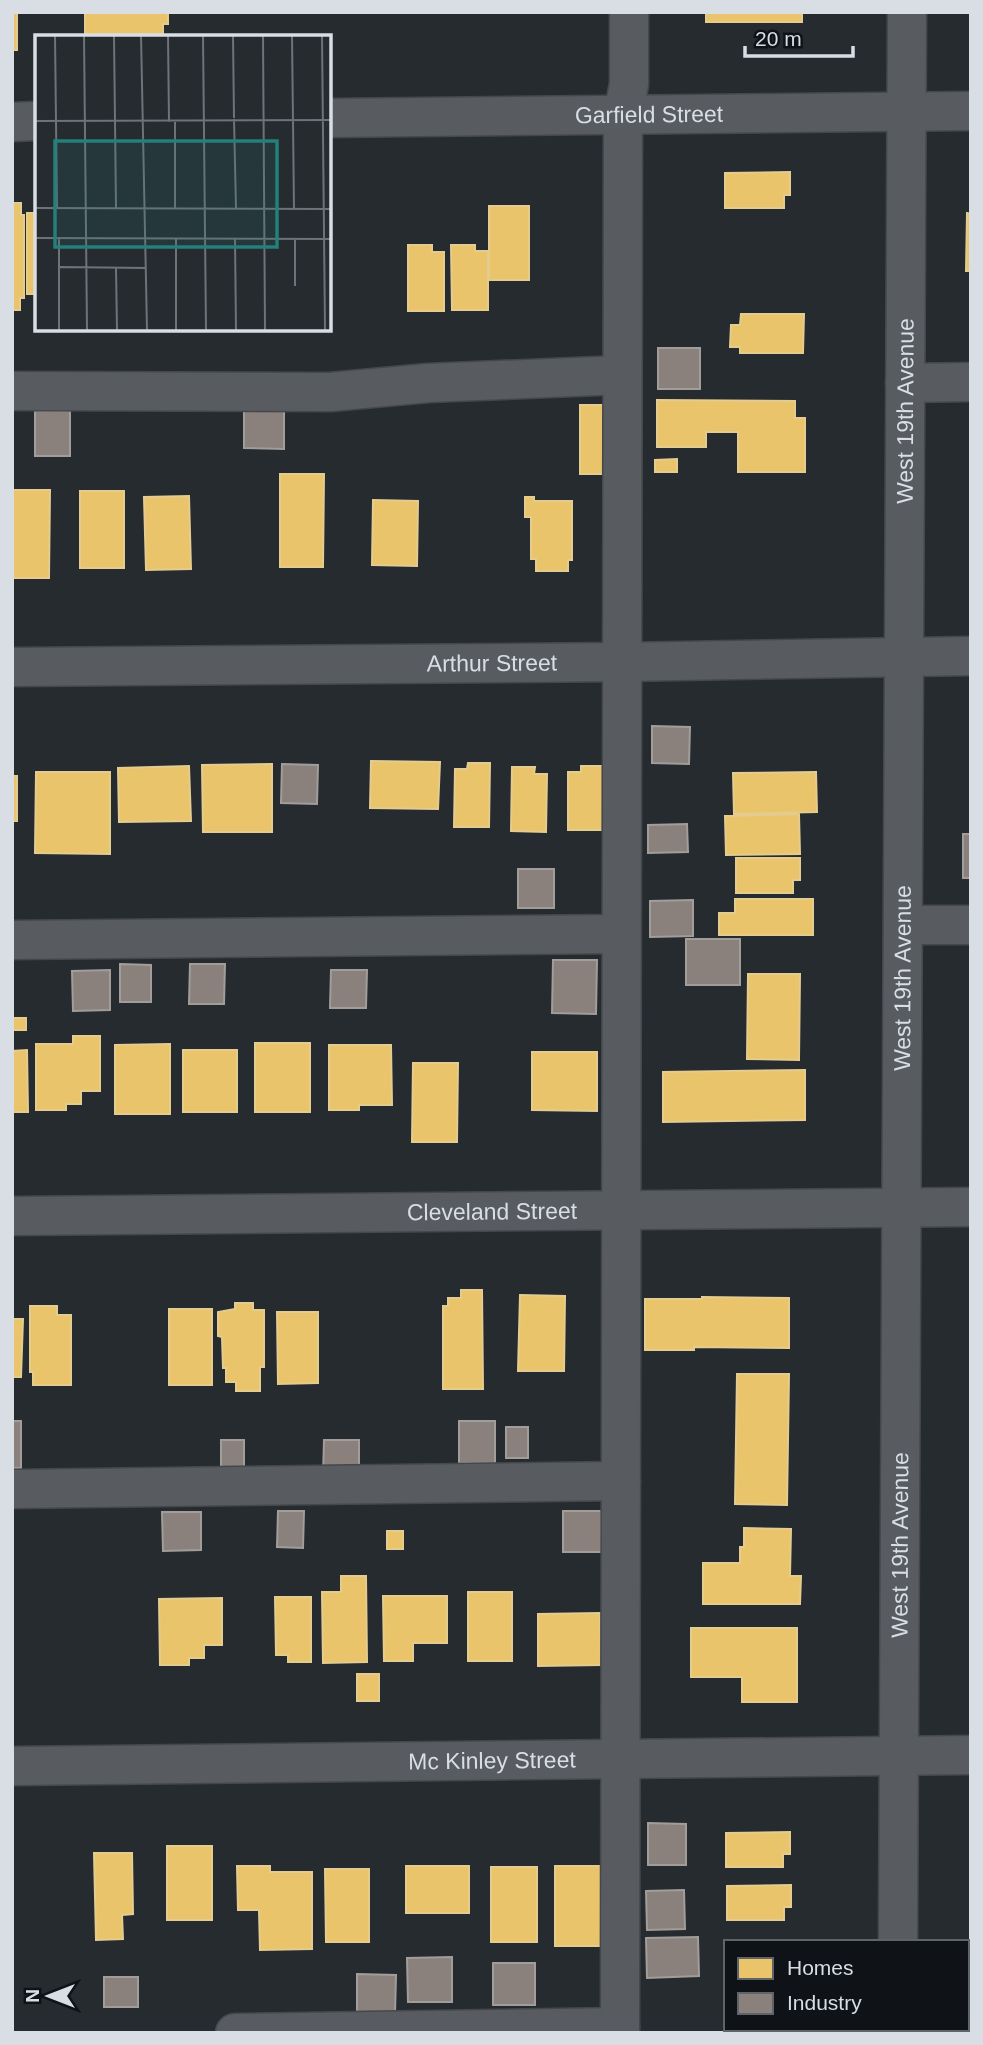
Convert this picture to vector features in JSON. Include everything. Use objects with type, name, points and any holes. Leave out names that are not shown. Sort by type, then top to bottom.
[{"type":"street","points":[[235,2033],[620,2030],[623,115],[629,84],[629,12]]},
{"type":"street","name":"West 19th Avenue","points":[[898,1940],[907,12]]},
{"type":"street","name":"Garfield Street","points":[[331,118],[971,111]]},
{"type":"street","points":[[12,122],[35,121]]},
{"type":"street","points":[[12,391],[330,392],[428,383],[622,375]]},
{"type":"street","points":[[905,383],[971,382]]},
{"type":"street","name":"Arthur Street","points":[[12,667],[971,656]]},
{"type":"street","points":[[903,925],[971,925]]},
{"type":"street","points":[[12,940],[621,934]]},
{"type":"street","name":"Cleveland Street","points":[[12,1216],[971,1207]]},
{"type":"street","points":[[12,1489],[621,1481]]},
{"type":"street","name":"Mc Kinley Street","points":[[12,1766],[971,1755]]},
{"type":"building: Homes","points":[[12,12],[17,12],[17,50],[12,50]]},
{"type":"building: Homes","points":[[85,12],[168,12],[168,24],[163,24],[163,35],[85,35]]},
{"type":"building: Homes","points":[[706,12],[802,12],[802,22],[706,22]]},
{"type":"building: Homes","points":[[790,172],[790,195],[784,195],[784,208],[725,208],[725,173]]},
{"type":"building: Homes","points":[[12,203],[21,203],[21,215],[24,215],[24,298],[20,298],[20,310],[12,310]]},
{"type":"building: Homes","points":[[489,206],[529,206],[529,280],[489,280]]},
{"type":"building: Homes","points":[[27,213],[35,213],[35,294],[27,294]]},
{"type":"building: Homes","points":[[967,213],[971,214],[971,271],[966,271]]},
{"type":"building: Homes","points":[[408,245],[432,245],[432,252],[444,252],[444,311],[408,311]]},
{"type":"building: Homes","points":[[451,245],[475,245],[475,251],[488,251],[488,310],[452,310]]},
{"type":"building: Homes","points":[[741,314],[804,314],[803,353],[740,353],[740,347],[730,347],[731,325],[740,325]]},
{"type":"building: Homes","points":[[657,400],[795,401],[795,418],[805,418],[805,472],[738,472],[738,432],[706,432],[706,447],[657,447]]},
{"type":"building: Homes","points":[[580,405],[612,405],[612,474],[580,474]]},
{"type":"building: Homes","points":[[677,459],[677,472],[655,472],[655,460]]},
{"type":"building: Homes","points":[[280,474],[324,474],[323,567],[280,567]]},
{"type":"building: Homes","points":[[12,490],[50,490],[49,578],[12,578]]},
{"type":"building: Homes","points":[[80,491],[124,491],[124,568],[80,568]]},
{"type":"building: Homes","points":[[189,496],[191,569],[146,570],[144,497]]},
{"type":"building: Homes","points":[[525,497],[534,497],[534,501],[572,501],[572,560],[568,560],[568,571],[536,571],[536,559],[531,559],[531,517],[525,517]]},
{"type":"building: Homes","points":[[373,500],[418,501],[417,566],[372,565]]},
{"type":"building: Homes","points":[[371,761],[440,762],[438,809],[370,808]]},
{"type":"building: Homes","points":[[468,763],[490,763],[489,827],[454,827],[455,769],[467,769]]},
{"type":"building: Homes","points":[[272,764],[272,832],[203,832],[202,765]]},
{"type":"building: Homes","points":[[189,766],[191,821],[119,822],[118,768]]},
{"type":"building: Homes","points":[[581,766],[604,766],[603,830],[568,830],[568,772],[581,772]]},
{"type":"building: Homes","points":[[512,767],[535,767],[534,774],[547,774],[546,832],[511,831]]},
{"type":"building: Homes","points":[[36,772],[110,772],[110,854],[35,853]]},
{"type":"building: Homes","points":[[816,772],[817,812],[734,814],[733,773]]},
{"type":"building: Homes","points":[[12,776],[17,776],[17,821],[12,821]]},
{"type":"building: Homes","points":[[799,814],[800,854],[726,855],[725,816]]},
{"type":"building: Homes","points":[[736,858],[800,858],[800,880],[793,880],[793,893],[736,893]]},
{"type":"building: Homes","points":[[735,899],[813,899],[813,935],[719,935],[719,913],[735,913]]},
{"type":"building: Homes","points":[[748,974],[800,974],[799,1060],[747,1059]]},
{"type":"building: Homes","points":[[13,1018],[26,1018],[26,1030],[13,1030]]},
{"type":"building: Homes","points":[[73,1036],[100,1036],[100,1091],[81,1091],[81,1104],[66,1104],[66,1110],[36,1110],[36,1044],[73,1044]]},
{"type":"building: Homes","points":[[255,1043],[310,1043],[310,1112],[255,1112]]},
{"type":"building: Homes","points":[[170,1044],[170,1114],[115,1114],[115,1045]]},
{"type":"building: Homes","points":[[329,1045],[391,1045],[392,1105],[359,1105],[359,1110],[329,1110]]},
{"type":"building: Homes","points":[[27,1050],[28,1112],[12,1112],[12,1051]]},
{"type":"building: Homes","points":[[183,1050],[237,1050],[237,1112],[183,1112]]},
{"type":"building: Homes","points":[[532,1052],[597,1052],[597,1111],[532,1110]]},
{"type":"building: Homes","points":[[413,1063],[458,1063],[457,1142],[412,1142]]},
{"type":"building: Homes","points":[[805,1070],[805,1120],[663,1122],[663,1072]]},
{"type":"building: Homes","points":[[461,1290],[482,1290],[483,1389],[443,1389],[443,1306],[448,1306],[448,1298],[461,1298]]},
{"type":"building: Homes","points":[[520,1295],[565,1296],[564,1371],[518,1371]]},
{"type":"building: Homes","points":[[789,1298],[789,1348],[694,1347],[694,1350],[645,1350],[645,1299]]},
{"type":"building: Homes","points":[[235,1303],[253,1303],[253,1310],[264,1310],[264,1367],[260,1367],[260,1391],[236,1391],[236,1382],[226,1382],[222,1337],[218,1336],[218,1312],[235,1309]]},
{"type":"building: Homes","points":[[30,1306],[57,1306],[57,1315],[71,1315],[71,1385],[33,1385],[33,1372],[30,1372]]},
{"type":"building: Homes","points":[[169,1309],[212,1309],[212,1385],[169,1385]]},
{"type":"building: Homes","points":[[277,1312],[318,1312],[318,1383],[278,1384]]},
{"type":"building: Homes","points":[[12,1319],[23,1319],[21,1377],[12,1377]]},
{"type":"building: Homes","points":[[737,1374],[789,1374],[787,1505],[735,1504]]},
{"type":"building: Homes","points":[[744,1528],[791,1529],[790,1576],[801,1576],[800,1604],[703,1604],[703,1563],[740,1563],[740,1547],[744,1547]]},
{"type":"building: Homes","points":[[387,1531],[403,1531],[403,1549],[387,1549]]},
{"type":"building: Homes","points":[[341,1576],[366,1576],[367,1662],[323,1663],[322,1592],[341,1592]]},
{"type":"building: Homes","points":[[468,1592],[512,1592],[512,1661],[468,1661]]},
{"type":"building: Homes","points":[[383,1596],[447,1596],[447,1643],[413,1643],[413,1661],[384,1661]]},
{"type":"building: Homes","points":[[275,1597],[311,1597],[311,1662],[288,1662],[288,1655],[276,1655]]},
{"type":"building: Homes","points":[[222,1598],[222,1645],[204,1645],[204,1658],[189,1658],[189,1665],[160,1665],[159,1599]]},
{"type":"building: Homes","points":[[600,1613],[601,1665],[538,1666],[538,1614]]},
{"type":"building: Homes","points":[[691,1628],[797,1628],[797,1702],[742,1702],[742,1677],[691,1677]]},
{"type":"building: Homes","points":[[357,1674],[379,1674],[379,1701],[357,1701]]},
{"type":"building: Homes","points":[[790,1832],[790,1854],[783,1854],[783,1867],[726,1867],[726,1833]]},
{"type":"building: Homes","points":[[167,1846],[212,1846],[212,1920],[167,1920]]},
{"type":"building: Homes","points":[[94,1853],[132,1853],[133,1914],[122,1915],[123,1939],[96,1940]]},
{"type":"building: Homes","points":[[237,1866],[270,1866],[270,1872],[312,1872],[312,1949],[260,1950],[259,1910],[238,1910]]},
{"type":"building: Homes","points":[[406,1866],[469,1866],[469,1913],[406,1913]]},
{"type":"building: Homes","points":[[555,1866],[602,1866],[602,1946],[555,1946]]},
{"type":"building: Homes","points":[[491,1867],[537,1867],[537,1942],[491,1942]]},
{"type":"building: Homes","points":[[325,1869],[369,1869],[369,1942],[326,1942]]},
{"type":"building: Homes","points":[[791,1885],[791,1907],[784,1907],[784,1920],[727,1920],[727,1886]]},
{"type":"building: Homes","points":[[754,2031],[800,2031],[800,2033]]},
{"type":"building: Industry","points":[[658,348],[700,348],[700,389],[658,389]]},
{"type":"building: Industry","points":[[244,408],[284,408],[284,449],[244,448]]},
{"type":"building: Industry","points":[[35,411],[70,411],[70,456],[35,456]]},
{"type":"building: Industry","points":[[652,726],[690,727],[689,764],[652,763]]},
{"type":"building: Industry","points":[[282,764],[318,765],[317,804],[281,803]]},
{"type":"building: Industry","points":[[687,824],[688,852],[648,853],[648,825]]},
{"type":"building: Industry","points":[[963,834],[971,834],[971,878],[963,878]]},
{"type":"building: Industry","points":[[518,869],[554,869],[554,908],[518,908]]},
{"type":"building: Industry","points":[[693,900],[693,936],[650,937],[650,901]]},
{"type":"building: Industry","points":[[686,939],[740,939],[740,985],[686,985]]},
{"type":"building: Industry","points":[[553,960],[597,960],[596,1014],[552,1013]]},
{"type":"building: Industry","points":[[120,964],[151,965],[151,1002],[120,1002]]},
{"type":"building: Industry","points":[[190,964],[225,964],[224,1004],[189,1004]]},
{"type":"building: Industry","points":[[110,970],[110,1010],[73,1011],[72,971]]},
{"type":"building: Industry","points":[[331,970],[367,970],[366,1008],[330,1008]]},
{"type":"building: Industry","points":[[12,1421],[21,1421],[21,1468],[12,1468]]},
{"type":"building: Industry","points":[[459,1421],[495,1421],[495,1463],[459,1463]]},
{"type":"building: Industry","points":[[506,1427],[528,1427],[528,1458],[506,1458]]},
{"type":"building: Industry","points":[[221,1440],[244,1440],[244,1479],[221,1480]]},
{"type":"building: Industry","points":[[324,1440],[359,1440],[359,1476],[323,1476]]},
{"type":"building: Industry","points":[[278,1511],[304,1511],[303,1548],[277,1547]]},
{"type":"building: Industry","points":[[563,1511],[601,1511],[601,1552],[563,1552]]},
{"type":"building: Industry","points":[[162,1512],[201,1512],[201,1550],[163,1551]]},
{"type":"building: Industry","points":[[648,1823],[686,1824],[686,1865],[648,1865]]},
{"type":"building: Industry","points":[[684,1890],[685,1929],[647,1930],[646,1891]]},
{"type":"building: Industry","points":[[698,1937],[699,1976],[647,1978],[646,1938]]},
{"type":"building: Industry","points":[[452,1957],[452,2002],[408,2002],[407,1958]]},
{"type":"building: Industry","points":[[493,1963],[535,1963],[535,2005],[493,2005]]},
{"type":"building: Industry","points":[[357,1974],[396,1975],[395,2014],[357,2013]]},
{"type":"building: Industry","points":[[104,1977],[138,1977],[138,2007],[104,2007]]}]
